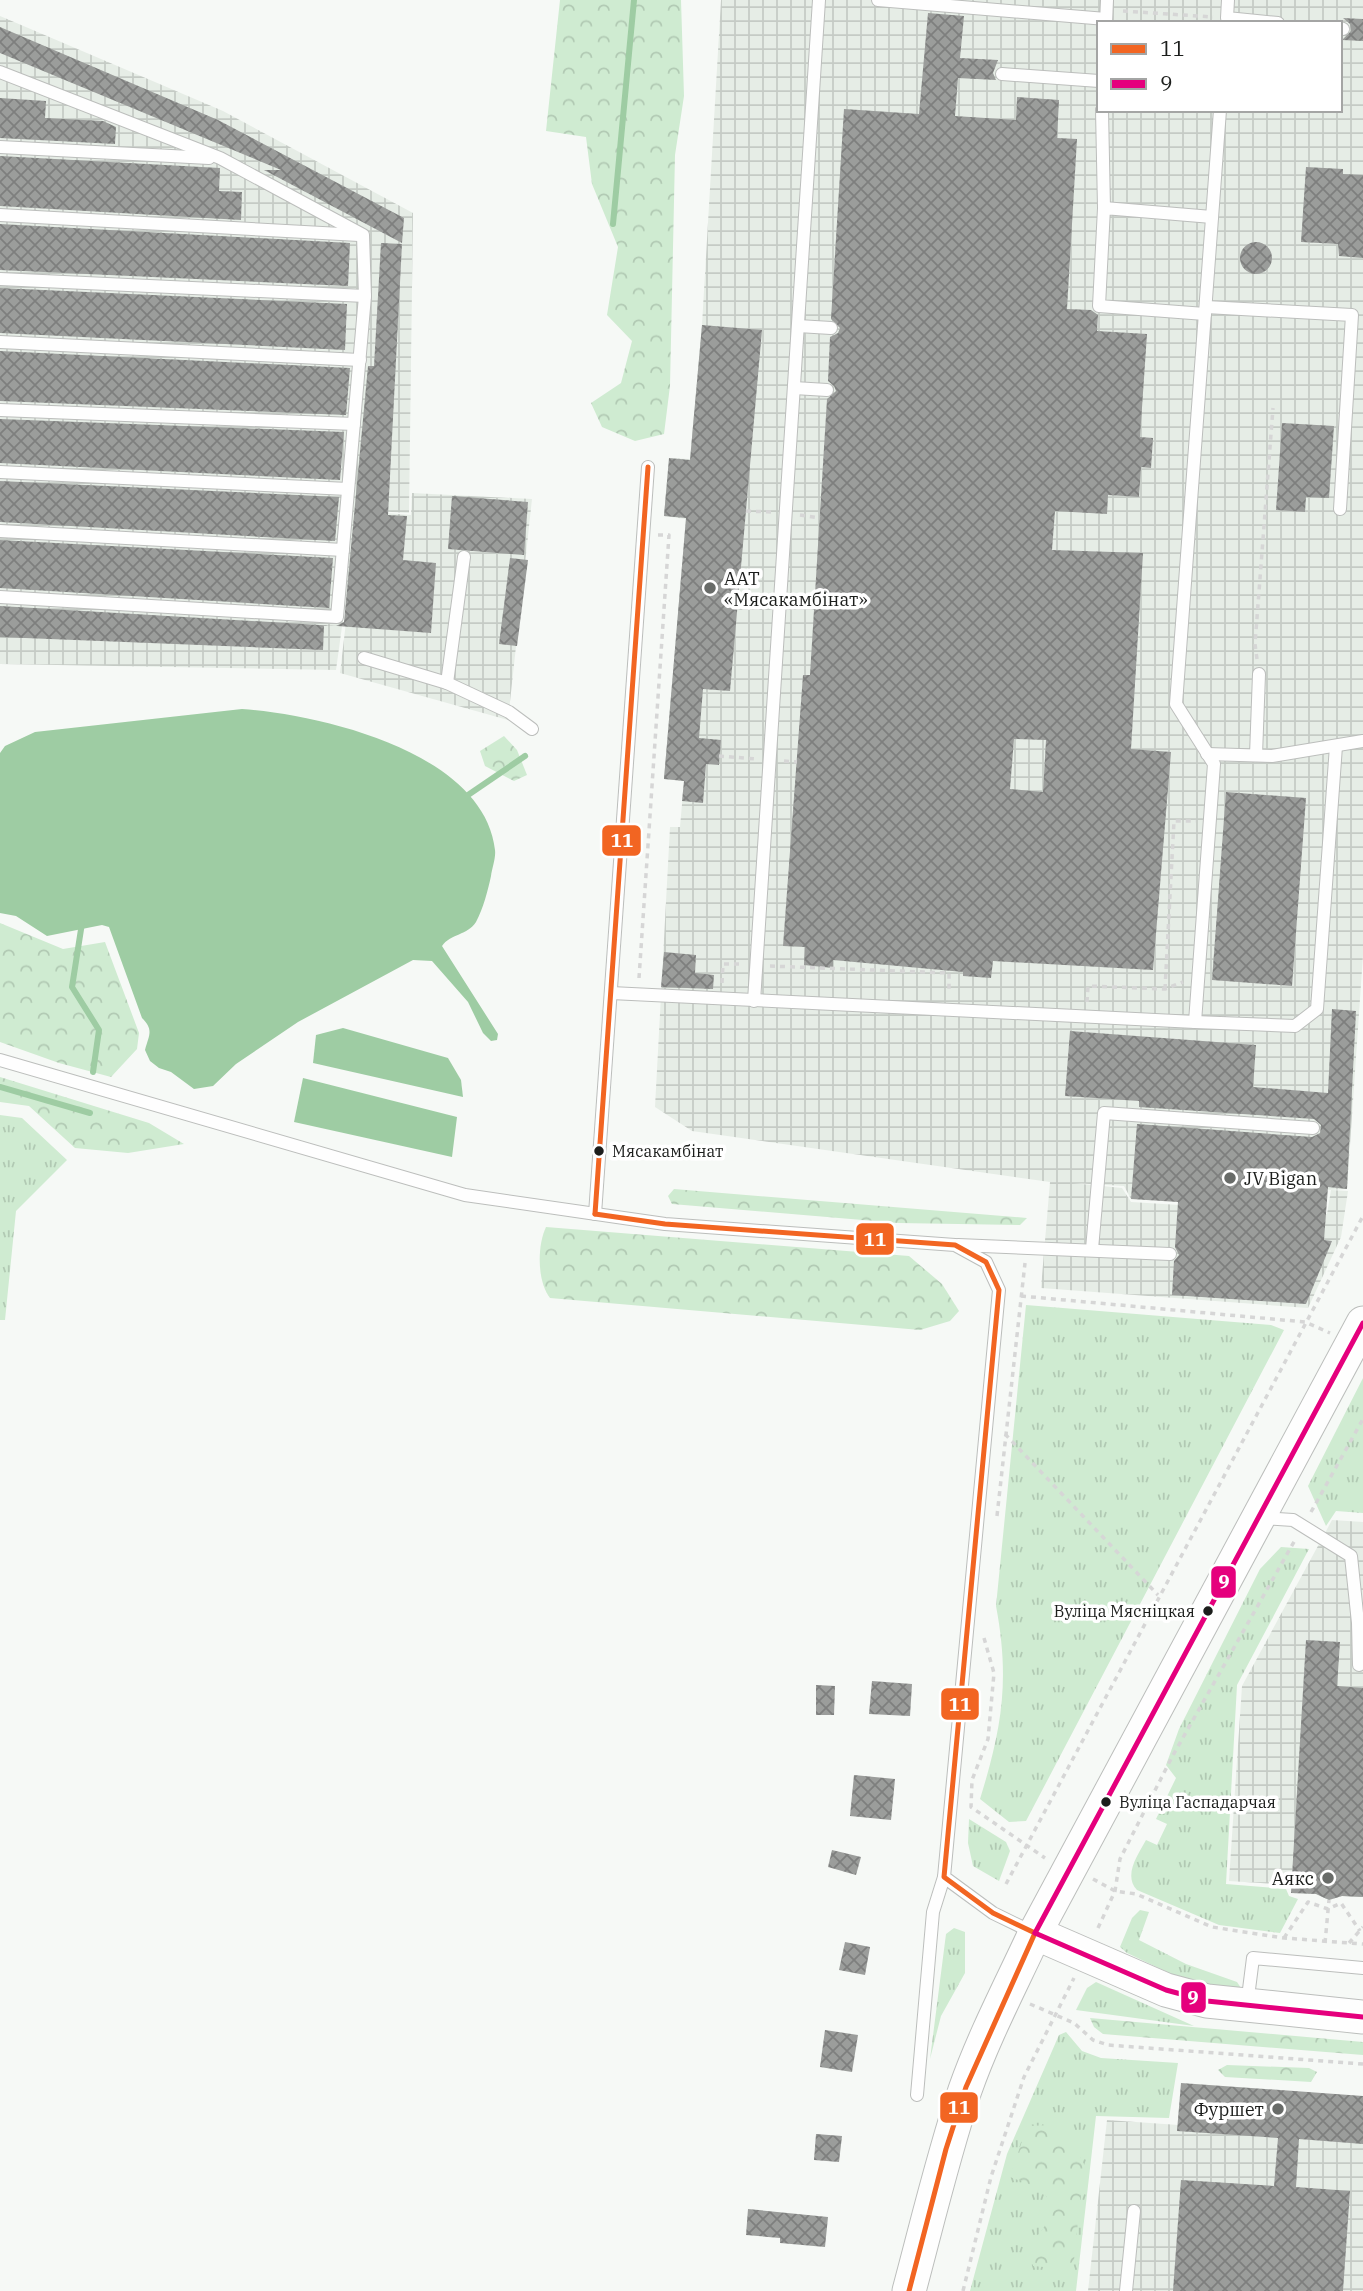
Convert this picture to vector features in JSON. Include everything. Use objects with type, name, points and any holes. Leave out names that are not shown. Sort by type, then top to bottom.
[{"type":"main road","points":[[909,2291],[946,2149],[967,2087],[1035,1933],[1363,1323]]},
{"type":"main road","points":[[1035,1933],[1166,1990],[1207,2001],[1363,2017]]},
{"type":"lane","points":[[754,1001],[819,0]]},
{"type":"lane","points":[[878,0],[1106,13]]},
{"type":"lane","points":[[1227,20],[1228,0]]},
{"type":"lane","points":[[0,72],[220,158],[363,235]]},
{"type":"lane","points":[[1002,74],[1097,81]]},
{"type":"lane","points":[[1102,112],[1104,208],[1099,306],[1352,316],[1340,509]]},
{"type":"lane","points":[[1195,1022],[1214,764],[1176,704],[1220,112]]},
{"type":"lane","points":[[0,147],[220,158]]},
{"type":"lane","points":[[1104,208],[1212,217]]},
{"type":"lane","points":[[0,215],[363,235]]},
{"type":"lane","points":[[0,597],[337,617],[366,296],[363,235]]},
{"type":"lane","points":[[0,279],[366,296]]},
{"type":"lane","points":[[797,326],[831,328]]},
{"type":"lane","points":[[0,342],[359,360]]},
{"type":"lane","points":[[794,388],[827,390]]},
{"type":"lane","points":[[0,410],[354,424]]},
{"type":"lane","points":[[596,1214],[648,467]]},
{"type":"lane","points":[[0,472],[348,489]]},
{"type":"lane","points":[[0,531],[343,550]]},
{"type":"lane","points":[[447,682],[464,557]]},
{"type":"lane","points":[[363,658],[447,682],[509,712],[532,729]]},
{"type":"lane","points":[[1256,755],[1259,674]]},
{"type":"lane","points":[[1207,754],[1256,755],[1363,741]]},
{"type":"lane","points":[[611,993],[1295,1026],[1317,1009],[1336,746]]},
{"type":"lane","points":[[0,1060],[465,1195],[665,1224],[955,1245],[1170,1254]]},
{"type":"lane","points":[[1092,1249],[1104,1113],[1313,1128]]},
{"type":"lane","points":[[918,2095],[933,1912],[944,1877],[999,1290],[986,1262],[955,1245]]},
{"type":"lane","points":[[1258,1518],[1293,1520],[1351,1556],[1361,1626],[1359,1665]]},
{"type":"lane","points":[[944,1877],[993,1913],[1035,1933]]},
{"type":"lane","points":[[1247,2006],[1253,1958],[1363,1968]]},
{"type":"lane","points":[[1126,2291],[1134,2211]]},
{"type":"path","points":[[1106,13],[1227,20]]},
{"type":"path","points":[[1259,674],[1255,643],[1273,408]]},
{"type":"path","points":[[638,994],[669,535],[643,534]]},
{"type":"path","points":[[1165,989],[1174,821],[1209,822]]},
{"type":"path","points":[[722,999],[723,964],[949,973],[948,1010]]},
{"type":"path","points":[[1086,1017],[1088,986],[1165,989],[1198,977]]},
{"type":"path","points":[[1006,1884],[1363,1216]]},
{"type":"path","points":[[995,1529],[1028,1247]]},
{"type":"path","points":[[1021,1296],[1305,1322],[1331,1334]]},
{"type":"path","points":[[1098,1928],[1115,1891],[1120,1859],[1172,1757],[1363,1419]]},
{"type":"path","points":[[1006,1434],[1159,1596]]},
{"type":"path","points":[[983,1637],[994,1673],[988,1739],[972,1780],[971,1807],[1027,1843],[1045,1858]]},
{"type":"path","points":[[1093,1879],[1115,1891],[1136,1894],[1212,1927],[1325,1943],[1363,1944]]},
{"type":"path","points":[[1325,1943],[1329,1900]]},
{"type":"path","points":[[1284,1938],[1308,1902],[1328,1909],[1341,1903],[1362,1929],[1349,1943]]},
{"type":"path","points":[[963,2291],[995,2164],[1024,2077],[1077,1971]]},
{"type":"path","points":[[1030,2004],[1073,2023],[1093,2040],[1108,2045],[1363,2064]]},
{"type":"shaded area","points":[[721,0],[1363,0],[1363,955],[1347,1189],[1131,1199],[1124,1186],[1072,1183],[1122,1188],[1131,1202],[1327,1214],[1331,1190],[1348,1191],[1341,1237],[1308,1308],[1041,1288],[1050,1182],[692,1131],[655,1107],[670,827],[680,827],[684,781],[664,779],[686,519],[664,516],[669,458],[690,459],[702,325]]},
{"type":"shaded area","points":[[0,16],[223,111],[413,213],[409,513],[358,510],[336,670],[0,664]]},
{"type":"shaded area","points":[[412,493],[532,499],[508,720],[340,673],[359,511],[411,515]]},
{"type":"shaded area","points":[[242,709],[313,720],[354,730],[394,745],[431,764],[462,787],[484,816],[495,853],[479,917],[473,926],[442,946],[498,1034],[497,1040],[491,1041],[483,1033],[468,1002],[432,961],[413,960],[298,1022],[236,1064],[213,1086],[194,1089],[150,1061],[145,1050],[149,1029],[142,1018],[109,927],[102,925],[47,936],[16,916],[0,913],[0,753],[5,746],[35,732]]},
{"type":"shaded area","points":[[343,1028],[448,1058],[461,1080],[463,1097],[313,1063],[316,1035]]},
{"type":"shaded area","points":[[303,1078],[457,1117],[452,1157],[294,1122]]},
{"type":"shaded area","points":[[1332,1520],[1363,1522],[1363,1897],[1342,1896],[1329,1900],[1316,1894],[1291,1893],[1291,1885],[1229,1881],[1242,1686]]},
{"type":"shaded area","points":[[1107,2120],[1363,2138],[1363,2291],[1088,2291]]},
{"type":"green space","points":[[560,0],[681,0],[684,96],[675,155],[670,386],[664,434],[635,441],[602,427],[591,403],[621,383],[632,341],[607,315],[618,247],[592,184],[586,137],[546,131]]},
{"type":"green space","points":[[504,736],[517,750],[527,775],[514,781],[485,766],[480,751]]},
{"type":"green space","points":[[0,923],[63,949],[105,942],[139,1033],[137,1049],[111,1077],[59,1063],[0,1042]]},
{"type":"green space","points":[[0,1077],[149,1123],[184,1144],[128,1153],[75,1148],[29,1106],[0,1102]]},
{"type":"green space","points":[[0,1115],[22,1118],[67,1160],[16,1211],[5,1320],[0,1320]]},
{"type":"green space","points":[[674,1189],[1027,1218],[1020,1225],[898,1223],[672,1204],[668,1196]]},
{"type":"green space","points":[[546,1227],[909,1256],[942,1284],[959,1311],[950,1321],[920,1330],[550,1298],[543,1282],[540,1263],[541,1244]]},
{"type":"green space","points":[[1026,1305],[1271,1325],[1284,1330],[1026,1821],[1009,1822],[980,1799],[994,1749],[1001,1704],[1002,1657],[996,1606]]},
{"type":"green space","points":[[1363,1378],[1363,1513],[1336,1511],[1326,1526],[1308,1486]]},
{"type":"green space","points":[[1281,1547],[1309,1549],[1237,1685],[1226,1884],[1286,1889],[1289,1896],[1298,1899],[1280,1933],[1219,1925],[1137,1890],[1131,1878],[1133,1865],[1146,1840],[1157,1845],[1167,1824],[1156,1819],[1176,1778],[1166,1765],[1179,1729],[1260,1569]]},
{"type":"green space","points":[[969,1819],[1006,1842],[1010,1851],[999,1881],[973,1866],[968,1843]]},
{"type":"green space","points":[[1140,1910],[1149,1912],[1139,1940],[1186,1964],[1237,1982],[1241,1988],[1238,1996],[1184,1980],[1127,1953],[1120,1947],[1132,1918]]},
{"type":"green space","points":[[954,1928],[965,1932],[965,1973],[941,2016],[930,2059],[946,1934]]},
{"type":"green space","points":[[1096,1982],[1194,2026],[1076,2010],[1087,1988]]},
{"type":"green space","points":[[1090,2018],[1363,2042],[1363,2055],[1103,2034],[1094,2027]]},
{"type":"green space","points":[[1066,2032],[1082,2051],[1101,2058],[1178,2063],[1169,2118],[1096,2116],[1076,2291],[970,2291],[1007,2154],[1059,2035]]},
{"type":"green space","points":[[1227,2065],[1309,2068],[1317,2072],[1311,2082],[1225,2077],[1218,2070]]},
{"type":"green space","points":[[1052,2125],[1072,2142],[1084,2164],[1074,2260],[1065,2269],[1033,2266],[1030,2246],[1044,2227],[1051,2204],[1042,2189],[1010,2177],[1027,2126]]},
{"type":"building","points":[[928,13],[964,16],[960,58],[998,60],[993,73],[996,80],[958,78],[955,116],[1016,120],[1017,97],[1059,100],[1057,138],[1077,139],[1067,309],[1091,310],[1098,315],[1097,331],[1147,334],[1140,437],[1153,438],[1151,468],[1141,467],[1139,497],[1108,495],[1107,514],[1055,511],[1052,550],[1143,553],[1131,749],[1171,752],[1153,970],[993,961],[991,978],[963,976],[963,972],[833,960],[833,968],[804,965],[805,947],[783,946],[803,675],[810,675],[827,399],[836,391],[828,381],[830,337],[838,333],[840,328],[831,319],[844,109],[919,114]],"holes":[[[1014,739],[1046,740],[1043,792],[1010,789]]]},
{"type":"building","points":[[1343,18],[1363,19],[1363,41],[1342,40],[1351,31],[1350,24]]},
{"type":"building","points":[[0,27],[218,120],[404,218],[402,243],[264,170],[281,170],[0,53]]},
{"type":"building","points":[[0,98],[46,101],[45,118],[103,121],[116,127],[115,144],[0,138]]},
{"type":"building","points":[[0,156],[220,168],[219,191],[242,192],[241,220],[0,206]]},
{"type":"building","points":[[1306,167],[1343,169],[1343,174],[1363,175],[1363,258],[1339,256],[1338,244],[1301,242]]},
{"type":"building","points":[[0,224],[350,243],[348,286],[0,270]]},
{"type":"building","points":[[1256,242],[1267,247],[1272,258],[1267,269],[1256,274],[1245,269],[1240,258],[1245,247]]},
{"type":"building","points":[[381,243],[402,244],[388,515],[407,516],[403,560],[436,563],[431,633],[336,626],[344,622],[368,366],[374,366]]},
{"type":"building","points":[[0,288],[347,304],[345,350],[0,333]]},
{"type":"building","name":"ААТ «Мясакамбінат»","points":[[702,325],[762,330],[730,691],[703,689],[699,738],[721,740],[719,765],[706,764],[703,803],[682,801],[684,781],[664,779],[686,518],[664,516],[669,458],[690,460]]},
{"type":"building","points":[[0,351],[350,368],[346,415],[0,401]]},
{"type":"building","points":[[0,419],[344,432],[340,480],[0,463]]},
{"type":"building","points":[[1282,423],[1334,426],[1329,498],[1306,497],[1305,512],[1276,510]]},
{"type":"building","points":[[0,481],[339,497],[335,541],[0,522]]},
{"type":"building","points":[[452,496],[528,502],[524,555],[448,549]]},
{"type":"building","points":[[0,540],[333,558],[329,608],[0,588]]},
{"type":"building","points":[[510,558],[528,560],[517,646],[499,644]]},
{"type":"building","points":[[0,606],[324,625],[323,650],[0,637]]},
{"type":"building","points":[[1226,792],[1306,798],[1292,986],[1212,980]]},
{"type":"building","points":[[664,952],[696,955],[695,973],[714,975],[713,989],[661,987]]},
{"type":"building","points":[[1332,1009],[1356,1011],[1347,1189],[1328,1187],[1324,1240],[1332,1241],[1306,1304],[1172,1295],[1174,1261],[1179,1255],[1175,1247],[1178,1202],[1131,1199],[1137,1124],[1312,1137],[1320,1133],[1321,1125],[1314,1119],[1139,1107],[1139,1101],[1065,1096],[1070,1031],[1256,1045],[1253,1087],[1328,1093]]},
{"type":"building","points":[[1306,1640],[1340,1642],[1337,1686],[1363,1688],[1363,1897],[1342,1896],[1329,1900],[1316,1894],[1291,1893]]},
{"type":"building","points":[[872,1681],[912,1684],[910,1716],[869,1714]]},
{"type":"building","points":[[816,1685],[835,1686],[834,1715],[816,1715]]},
{"type":"building","points":[[854,1775],[895,1779],[891,1820],[850,1816]]},
{"type":"building","points":[[832,1850],[861,1857],[856,1875],[828,1867]]},
{"type":"building","points":[[845,1942],[870,1947],[865,1975],[839,1970]]},
{"type":"building","points":[[825,2030],[858,2035],[852,2072],[820,2067]]},
{"type":"building","points":[[1181,2083],[1363,2096],[1363,2144],[1299,2139],[1296,2187],[1350,2191],[1343,2291],[1173,2291],[1181,2180],[1274,2186],[1278,2138],[1177,2131]]},
{"type":"building","points":[[816,2134],[842,2136],[839,2162],[814,2160]]},
{"type":"building","points":[[748,2209],[828,2217],[825,2247],[780,2243],[780,2238],[746,2235]]},
{"type":"waterway","points":[[613,224],[634,0]]},
{"type":"waterway","points":[[468,795],[525,756]]},
{"type":"waterway","points":[[82,923],[72,987],[99,1030],[93,1072]]},
{"type":"waterway","points":[[0,1087],[90,1113]]},
{"type":"transit line","name":"11","points":[[595,1214],[648,467]]},
{"type":"transit line","name":"11","points":[[595,1214],[665,1224],[955,1245],[986,1262],[999,1290],[944,1877],[993,1913],[1035,1933]]},
{"type":"transit line","name":"9","points":[[1035,1933],[1363,1323]]},
{"type":"transit line","name":"11","points":[[909,2291],[946,2149],[966,2087],[1035,1933]]},
{"type":"transit line","name":"9","points":[[1035,1933],[1166,1990],[1207,2001],[1363,2017]]},
{"type":"place","name":"ААТ «Мясакамбінат»","points":[[710,588]]},
{"type":"place","name":"Мясакамбінат","points":[[599,1151]]},
{"type":"place","name":"JV Bigan","points":[[1230,1178]]},
{"type":"place","name":"Вуліца Мясніцкая","points":[[1208,1611]]},
{"type":"place","name":"Вуліца Гаспадарчая","points":[[1106,1802]]},
{"type":"place","name":"Аякс","points":[[1328,1878]]},
{"type":"place","name":"Фуршет","points":[[1278,2109]]}]
